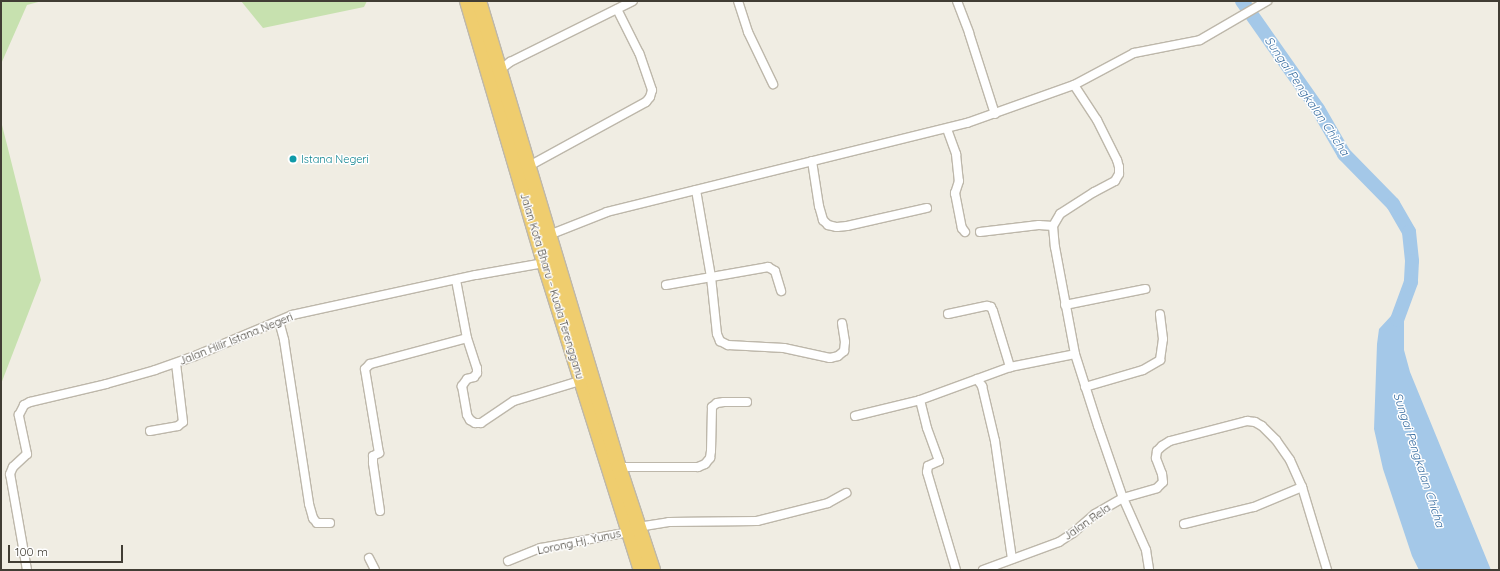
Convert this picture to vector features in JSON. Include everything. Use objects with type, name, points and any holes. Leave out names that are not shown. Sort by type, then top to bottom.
[{"type":"highway","name":"Jalan Kota Bharu – Kuala Terengganu","points":[[467,1],[500,70],[619,467],[641,570]]},
{"type":"highway","name":"Jalan Kota Bharu – Kuala Terengganu","points":[[479,1],[484,39],[544,263],[580,381],[633,530],[653,570]]},
{"type":"street","points":[[500,70],[510,62],[633,1]]},
{"type":"street","points":[[738,1],[748,32],[773,84]]},
{"type":"street","points":[[957,1],[995,114]]},
{"type":"street","points":[[549,235],[607,212],[947,129],[995,114],[1074,85],[1134,53],[1200,40],[1235,21],[1266,1]]},
{"type":"street","points":[[529,166],[646,102],[650,97],[650,86],[639,53],[617,9]]},
{"type":"street","points":[[1074,85],[1096,120],[1117,160],[1119,174],[1115,181],[1094,192],[1060,214],[1053,226],[1065,306],[1075,354],[1123,498],[1146,550],[1149,570]]},
{"type":"street","points":[[947,129],[956,154],[959,181],[954,193],[964,232]]},
{"type":"street","points":[[812,161],[819,206],[823,220],[828,225],[837,227],[848,226],[927,208]]},
{"type":"street","points":[[696,190],[711,277],[717,334],[720,341],[728,345],[784,348],[830,358],[838,356],[844,350],[845,342],[842,323]]},
{"type":"street","points":[[980,232],[1039,224],[1053,226]]},
{"type":"street","name":"Jalan Hilir Istana Negeri","points":[[27,570],[10,474],[13,467],[27,454],[19,415],[24,405],[30,402],[106,384],[176,363],[292,316],[456,280],[544,263]]},
{"type":"street","points":[[666,285],[771,267],[775,271],[781,291]]},
{"type":"street","points":[[456,280],[466,338],[475,360],[477,373],[474,377],[463,382],[462,386],[470,420],[475,423],[481,423],[514,401],[580,381]]},
{"type":"street","points":[[1065,306],[1145,289]]},
{"type":"street","points":[[948,314],[987,306],[991,307],[994,310],[1010,367]]},
{"type":"street","points":[[1086,387],[1143,370],[1160,360],[1163,339],[1160,314]]},
{"type":"street","points":[[279,321],[284,340],[309,504],[313,518],[317,523],[330,523]]},
{"type":"street","points":[[380,511],[373,463],[373,456],[378,453],[366,369],[370,364],[466,338]]},
{"type":"street","points":[[855,416],[920,400],[1010,367],[1075,354]]},
{"type":"street","points":[[150,431],[178,426],[183,422],[176,363]]},
{"type":"street","points":[[977,379],[982,386],[995,441],[1012,559]]},
{"type":"street","points":[[920,400],[927,428],[939,461],[928,466],[927,472],[956,570]]},
{"type":"street","points":[[619,467],[698,467],[705,464],[710,458],[711,451],[712,407],[717,403],[747,402]]},
{"type":"street","name":"Jalan Rela","points":[[983,570],[1059,542],[1073,534],[1095,514],[1123,498],[1157,488],[1162,482],[1162,474],[1156,458],[1157,451],[1170,440],[1186,435],[1247,422],[1255,422],[1262,426],[1276,440],[1290,460],[1302,487]]},
{"type":"street","points":[[1184,524],[1254,506],[1302,487],[1327,570]]},
{"type":"street","name":"Lorong Hj. Yunus","points":[[508,561],[542,548],[669,522],[757,521],[828,504],[846,493]]},
{"type":"street","points":[[369,558],[375,570]]},
{"type":"green space","points":[[1,1],[42,1],[27,5],[1,64]]},
{"type":"green space","points":[[241,1],[367,1],[364,7],[263,28]]},
{"type":"green space","points":[[1,121],[41,280],[1,384]]},
{"type":"water","points":[[1404,302],[1404,350],[1410,372],[1491,570],[1419,570],[1412,556],[1383,469],[1374,429],[1377,344],[1379,329]]},
{"type":"waterway","name":"Sungai Pengkalan Chicha","points":[[1242,1],[1318,109],[1344,154],[1393,204],[1409,232],[1412,261],[1411,282],[1397,320]]},
{"type":"place","name":"Istana Negeri","points":[[293,159]]}]
